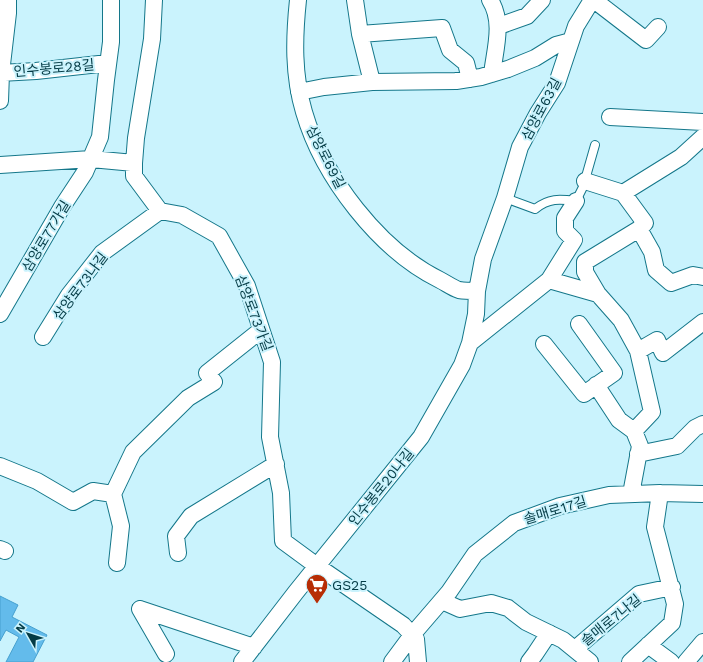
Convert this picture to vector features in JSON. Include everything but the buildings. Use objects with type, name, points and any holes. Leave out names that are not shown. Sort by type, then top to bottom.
[{"type":"street","name":"삼양로77가길","points":[[0,314],[62,208],[85,172],[100,137],[111,42],[111,0]]},
{"type":"street","points":[[154,0],[152,39],[136,138],[134,176],[160,211]]},
{"type":"street","name":"삼양로69길","points":[[298,0],[295,32],[296,79],[304,112],[318,146],[338,184],[363,217],[394,250],[422,272],[459,290],[477,291]]},
{"type":"street","points":[[355,0],[360,34],[372,82]]},
{"type":"street","points":[[490,0],[495,8],[499,26],[492,74]]},
{"type":"street","points":[[499,26],[527,16],[542,0]]},
{"type":"street","name":"삼양로63길","points":[[477,291],[483,259],[505,198],[520,147],[538,113],[557,83],[576,26],[593,0],[646,40],[658,27]]},
{"type":"street","points":[[0,101],[0,73],[4,10]]},
{"type":"street","points":[[360,34],[442,28],[450,50],[466,63],[470,79]]},
{"type":"street","points":[[299,92],[324,87],[372,82],[456,81],[470,79],[508,69],[535,58],[556,45],[571,41]]},
{"type":"street","name":"인수봉로28길","points":[[0,73],[108,64]]},
{"type":"street","points":[[610,117],[703,122]]},
{"type":"street","points":[[623,193],[681,156],[703,138]]},
{"type":"street","points":[[0,165],[91,159],[134,163]]},
{"type":"street","points":[[585,181],[623,193],[645,223],[639,229],[585,262],[585,272],[598,294],[621,320],[638,351],[652,412],[634,431]]},
{"type":"street","points":[[470,343],[549,280],[574,240],[565,231],[565,218],[576,201]]},
{"type":"street","name":"삼양로73가길","points":[[160,211],[182,215],[219,236],[247,286],[272,362],[270,437],[281,493],[283,541],[402,625],[412,635]]},
{"type":"street","name":"삼양로73나길","points":[[43,337],[69,295],[102,253],[160,211]]},
{"type":"street","points":[[639,229],[652,252],[656,270],[671,283],[693,275],[703,277]]},
{"type":"street","points":[[549,280],[598,294]]},
{"type":"street","name":"인수봉로20나길","points":[[242,662],[421,437],[462,365],[470,343],[476,314],[477,291]]},
{"type":"street","points":[[638,351],[657,340],[663,353],[703,322]]},
{"type":"street","points":[[544,344],[584,394],[614,373],[578,324]]},
{"type":"street","points":[[117,563],[121,526],[113,494],[133,452],[188,398],[214,382],[207,372],[262,330]]},
{"type":"street","points":[[596,385],[619,420],[634,431],[640,446],[631,494]]},
{"type":"street","points":[[638,454],[677,446],[695,428],[703,424]]},
{"type":"street","points":[[178,552],[176,536],[191,516],[276,464]]},
{"type":"street","points":[[0,466],[37,481],[73,502],[93,492],[113,494]]},
{"type":"street","points":[[630,662],[672,623],[675,604],[672,587],[655,527],[660,493]]},
{"type":"street","name":"솔매로17길","points":[[392,662],[412,635],[442,601],[475,554],[514,523],[560,506],[609,495],[660,493],[703,494]]},
{"type":"street","name":"솔매로7나길","points":[[575,649],[639,594],[672,587]]},
{"type":"street","points":[[442,601],[460,609],[491,603],[508,608],[526,622],[563,640],[590,662]]},
{"type":"street","points":[[166,654],[140,609],[254,647]]},
{"type":"street","points":[[529,662],[549,633]]},
{"type":"street","points":[[412,635],[416,639],[418,662]]},
{"type":"street","points":[[686,662],[703,642]]},
{"type":"street","points":[[648,645],[671,662]]},
{"type":"lane","points":[[505,198],[535,209],[544,202],[559,199],[576,201],[583,187],[596,145]]},
{"type":"place","name":"GS25","points":[[317,604]]}]
